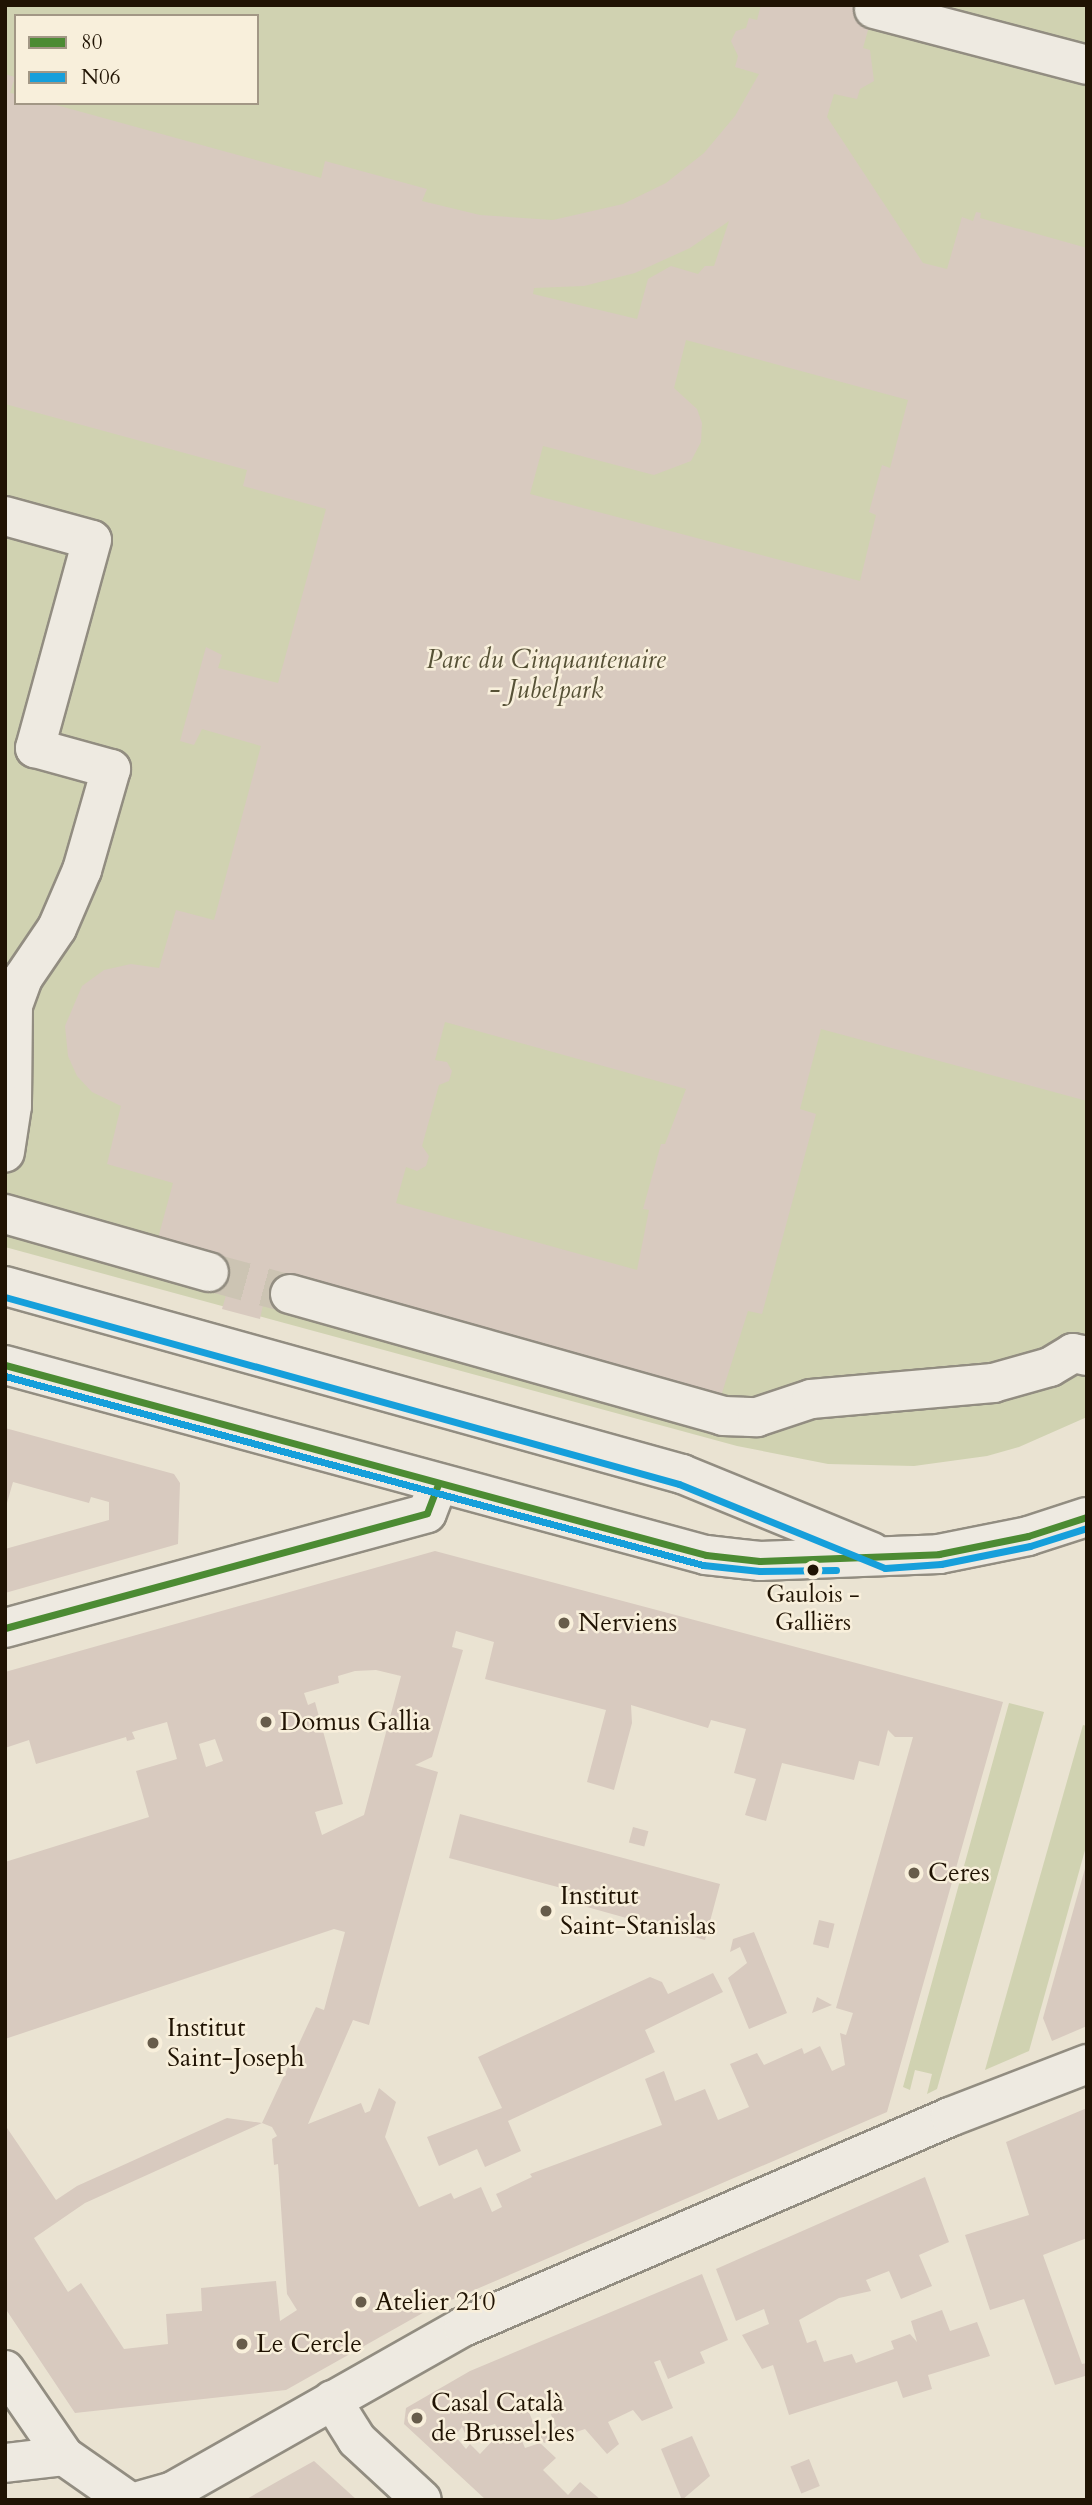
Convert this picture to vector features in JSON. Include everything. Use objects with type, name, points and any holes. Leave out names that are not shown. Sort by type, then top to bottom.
[{"type":"street","points":[[874,9],[1087,65]]},
{"type":"street","points":[[5,516],[93,540],[35,748],[111,769],[82,870],[57,928],[23,978],[13,1006],[12,1106],[5,1152]]},
{"type":"street","points":[[5,1214],[209,1272]]},
{"type":"street","points":[[5,1286],[682,1474],[887,1558]]},
{"type":"street","points":[[290,1294],[723,1416],[757,1417],[811,1399],[993,1383],[1050,1367],[1073,1353],[1087,1356]]},
{"type":"street","points":[[5,1366],[438,1485],[706,1555],[760,1561],[939,1554],[1028,1536],[1087,1517]]},
{"type":"street","points":[[5,1628],[427,1513],[438,1485]]},
{"type":"street","points":[[142,2500],[173,2491],[463,2327],[950,2117],[1087,2064]]},
{"type":"street","points":[[5,2370],[64,2456],[127,2500]]},
{"type":"street","points":[[332,2400],[357,2440],[422,2500]]},
{"type":"street","points":[[5,2463],[64,2456]]},
{"type":"green space","name":"Parc du Cinquantenaire - Jubelpark","points":[[5,5],[1087,5],[1087,1417],[1019,1447],[987,1456],[914,1466],[828,1464],[737,1446],[5,1247]]},
{"type":"green space","points":[[1009,1703],[1044,1712],[937,2089],[927,2094],[932,2074],[915,2070],[910,2090],[903,2087]]},
{"type":"green space","points":[[1083,1725],[1087,1726],[1087,1843],[1029,2051],[985,2070]]},
{"type":"building","name":"Parc du Cinquantenaire - Jubelpark","points":[[761,5],[875,5],[863,48],[870,50],[874,81],[860,89],[857,99],[834,94],[827,117],[923,263],[947,269],[962,217],[973,221],[976,212],[981,213],[980,218],[1087,248],[1087,1101],[821,1029],[800,1109],[816,1114],[762,1314],[748,1311],[721,1396],[263,1305],[260,1319],[222,1309],[226,1295],[209,1290],[157,1242],[173,1183],[107,1164],[121,1106],[92,1092],[77,1076],[68,1056],[65,1026],[82,986],[104,970],[131,964],[159,968],[176,910],[214,920],[261,746],[202,729],[194,745],[180,741],[206,647],[222,655],[218,668],[278,683],[326,509],[243,486],[247,470],[5,404],[5,74],[14,77],[10,93],[14,94],[14,105],[56,105],[321,178],[325,161],[427,189],[422,201],[480,215],[553,220],[623,204],[666,183],[704,153],[735,116],[759,74],[735,67],[738,56],[731,41],[736,31],[746,28],[749,18],[757,20]],"holes":[[[729,221],[714,266],[705,266],[698,274],[671,266],[648,279],[637,319],[533,294],[534,288],[584,286],[635,273],[690,248]],[[686,340],[908,400],[890,468],[882,465],[869,512],[876,515],[860,581],[530,494],[543,446],[654,475],[691,461],[701,442],[702,423],[697,409],[674,388]],[[445,1022],[686,1089],[665,1144],[661,1144],[643,1209],[649,1210],[637,1270],[396,1203],[406,1167],[417,1171],[426,1166],[429,1156],[422,1146],[439,1085],[449,1081],[452,1071],[447,1062],[435,1060]]]},
{"type":"building","points":[[5,1428],[174,1474],[180,1483],[178,1544],[5,1593],[5,1549],[109,1520],[109,1502],[91,1497],[89,1503],[13,1482],[5,1510]]},
{"type":"building","points":[[435,1551],[1003,1702],[887,2112],[428,2310],[286,2390],[75,2413],[5,2308],[5,2125],[56,2200],[77,2186],[227,2118],[262,2123],[316,2007],[324,2010],[345,1932],[334,1929],[5,2039],[5,1862],[149,1817],[136,1771],[177,1759],[167,1722],[132,1732],[135,1739],[127,1741],[126,1737],[36,1764],[29,1740],[5,1748],[5,1672]],"holes":[[[456,1631],[494,1642],[485,1679],[606,1710],[587,1782],[614,1790],[632,1723],[631,1705],[708,1728],[711,1720],[746,1729],[734,1773],[756,1779],[745,1815],[766,1821],[782,1763],[854,1780],[859,1761],[879,1766],[888,1730],[895,1737],[913,1737],[836,2008],[853,2013],[846,2035],[840,2033],[845,2065],[832,2071],[820,2046],[804,2054],[802,2048],[764,2065],[757,2053],[730,2064],[749,2107],[718,2120],[705,2089],[675,2101],[664,2071],[645,2079],[662,2125],[530,2174],[532,2177],[496,2194],[502,2207],[492,2212],[481,2187],[454,2199],[451,2193],[419,2207],[385,2137],[396,2102],[379,2088],[370,2111],[365,2113],[361,2103],[308,2124],[353,2020],[369,2025],[438,1772],[415,1765],[432,1757],[463,1650],[452,1647]],[[376,1670],[401,1676],[364,1815],[322,1835],[315,1812],[343,1804],[315,1702],[308,1705],[304,1693],[339,1683],[338,1676],[355,1671]],[[215,1739],[223,1761],[206,1767],[199,1744]],[[262,2123],[272,2127],[277,2136],[272,2139],[274,2165],[278,2164],[287,2294],[297,2310],[280,2321],[276,2281],[201,2288],[202,2311],[166,2314],[168,2344],[124,2349],[81,2283],[68,2292],[34,2238],[85,2203]]]},
{"type":"building","points":[[460,1814],[720,1884],[705,1940],[562,1900],[565,1889],[449,1858]]},
{"type":"building","points":[[633,1827],[648,1831],[644,1847],[629,1842]]},
{"type":"building","points":[[1086,1865],[1087,2026],[1052,2041],[1043,2018]]},
{"type":"building","points":[[819,1920],[835,1924],[828,1948],[813,1944]]},
{"type":"building","points":[[754,1932],[787,2013],[749,2029],[728,1978],[747,1963],[740,1947],[730,1952],[733,1939]]},
{"type":"building","points":[[713,1973],[723,1992],[645,2030],[655,2052],[508,2121],[521,2151],[485,2167],[477,2149],[439,2166],[427,2137],[502,2108],[478,2057],[650,1977],[662,1982],[668,1994]]},
{"type":"building","points":[[817,1997],[832,2005],[812,2013]]},
{"type":"building","points":[[1087,2108],[1087,2238],[1043,2255],[1082,2364],[1087,2363],[1087,2382],[1085,2376],[1055,2385],[1024,2299],[990,2310],[965,2235],[1029,2215],[1006,2142]]},
{"type":"building","points":[[925,2177],[949,2242],[919,2255],[932,2286],[901,2299],[889,2271],[866,2280],[871,2291],[839,2298],[799,2320],[807,2343],[816,2340],[824,2362],[852,2354],[856,2363],[894,2349],[891,2341],[910,2334],[917,2342],[911,2321],[942,2310],[950,2331],[977,2322],[990,2356],[928,2375],[932,2389],[903,2398],[897,2381],[789,2415],[773,2365],[762,2369],[742,2335],[769,2324],[764,2309],[736,2321],[716,2269]]},
{"type":"building","points":[[702,2274],[728,2340],[700,2352],[705,2363],[668,2379],[660,2360],[654,2362],[673,2408],[642,2421],[633,2410],[608,2422],[619,2444],[607,2454],[585,2429],[544,2443],[539,2434],[556,2426],[545,2401],[527,2408],[535,2426],[519,2434],[525,2448],[540,2443],[556,2458],[543,2470],[568,2495],[580,2482],[601,2500],[486,2500],[404,2424],[406,2408],[470,2371]],"holes":[[[495,2424],[500,2433],[480,2454],[470,2444],[466,2449],[455,2436],[462,2427],[465,2433]]]},
{"type":"building","points":[[692,2436],[710,2476],[682,2500],[661,2449]]},
{"type":"building","points":[[809,2459],[820,2486],[801,2493],[790,2466]]},
{"type":"building","points":[[314,2461],[357,2500],[245,2500],[280,2480]]},
{"type":"tunnel","points":[[209,1272],[290,1294]]},
{"type":"transit line","name":"N06","points":[[5,1297],[679,1484],[885,1568],[941,1564],[1030,1546],[1087,1528]]},
{"type":"transit line","name":"80","points":[[5,1365],[706,1555],[760,1561],[939,1554],[1028,1536],[1087,1517]]},
{"type":"transit line","name":"N06","points":[[5,1376],[703,1565],[760,1571],[836,1570]]},
{"type":"transit line","name":"80","points":[[5,1628],[427,1513],[438,1485]]},
{"type":"place","name":"Gaulois - Galliërs","points":[[813,1570]]},
{"type":"place","name":"Nerviens","points":[[564,1623]]},
{"type":"place","name":"Domus Gallia","points":[[266,1722]]},
{"type":"place","name":"Ceres","points":[[914,1873]]},
{"type":"place","name":"Institut Saint-Stanislas","points":[[546,1911]]},
{"type":"place","name":"Institut Saint-Joseph","points":[[153,2043]]},
{"type":"place","name":"Atelier 210","points":[[361,2302]]},
{"type":"place","name":"Le Cercle","points":[[242,2344]]},
{"type":"place","name":"Casal Català de Brussel·les","points":[[417,2418]]}]
